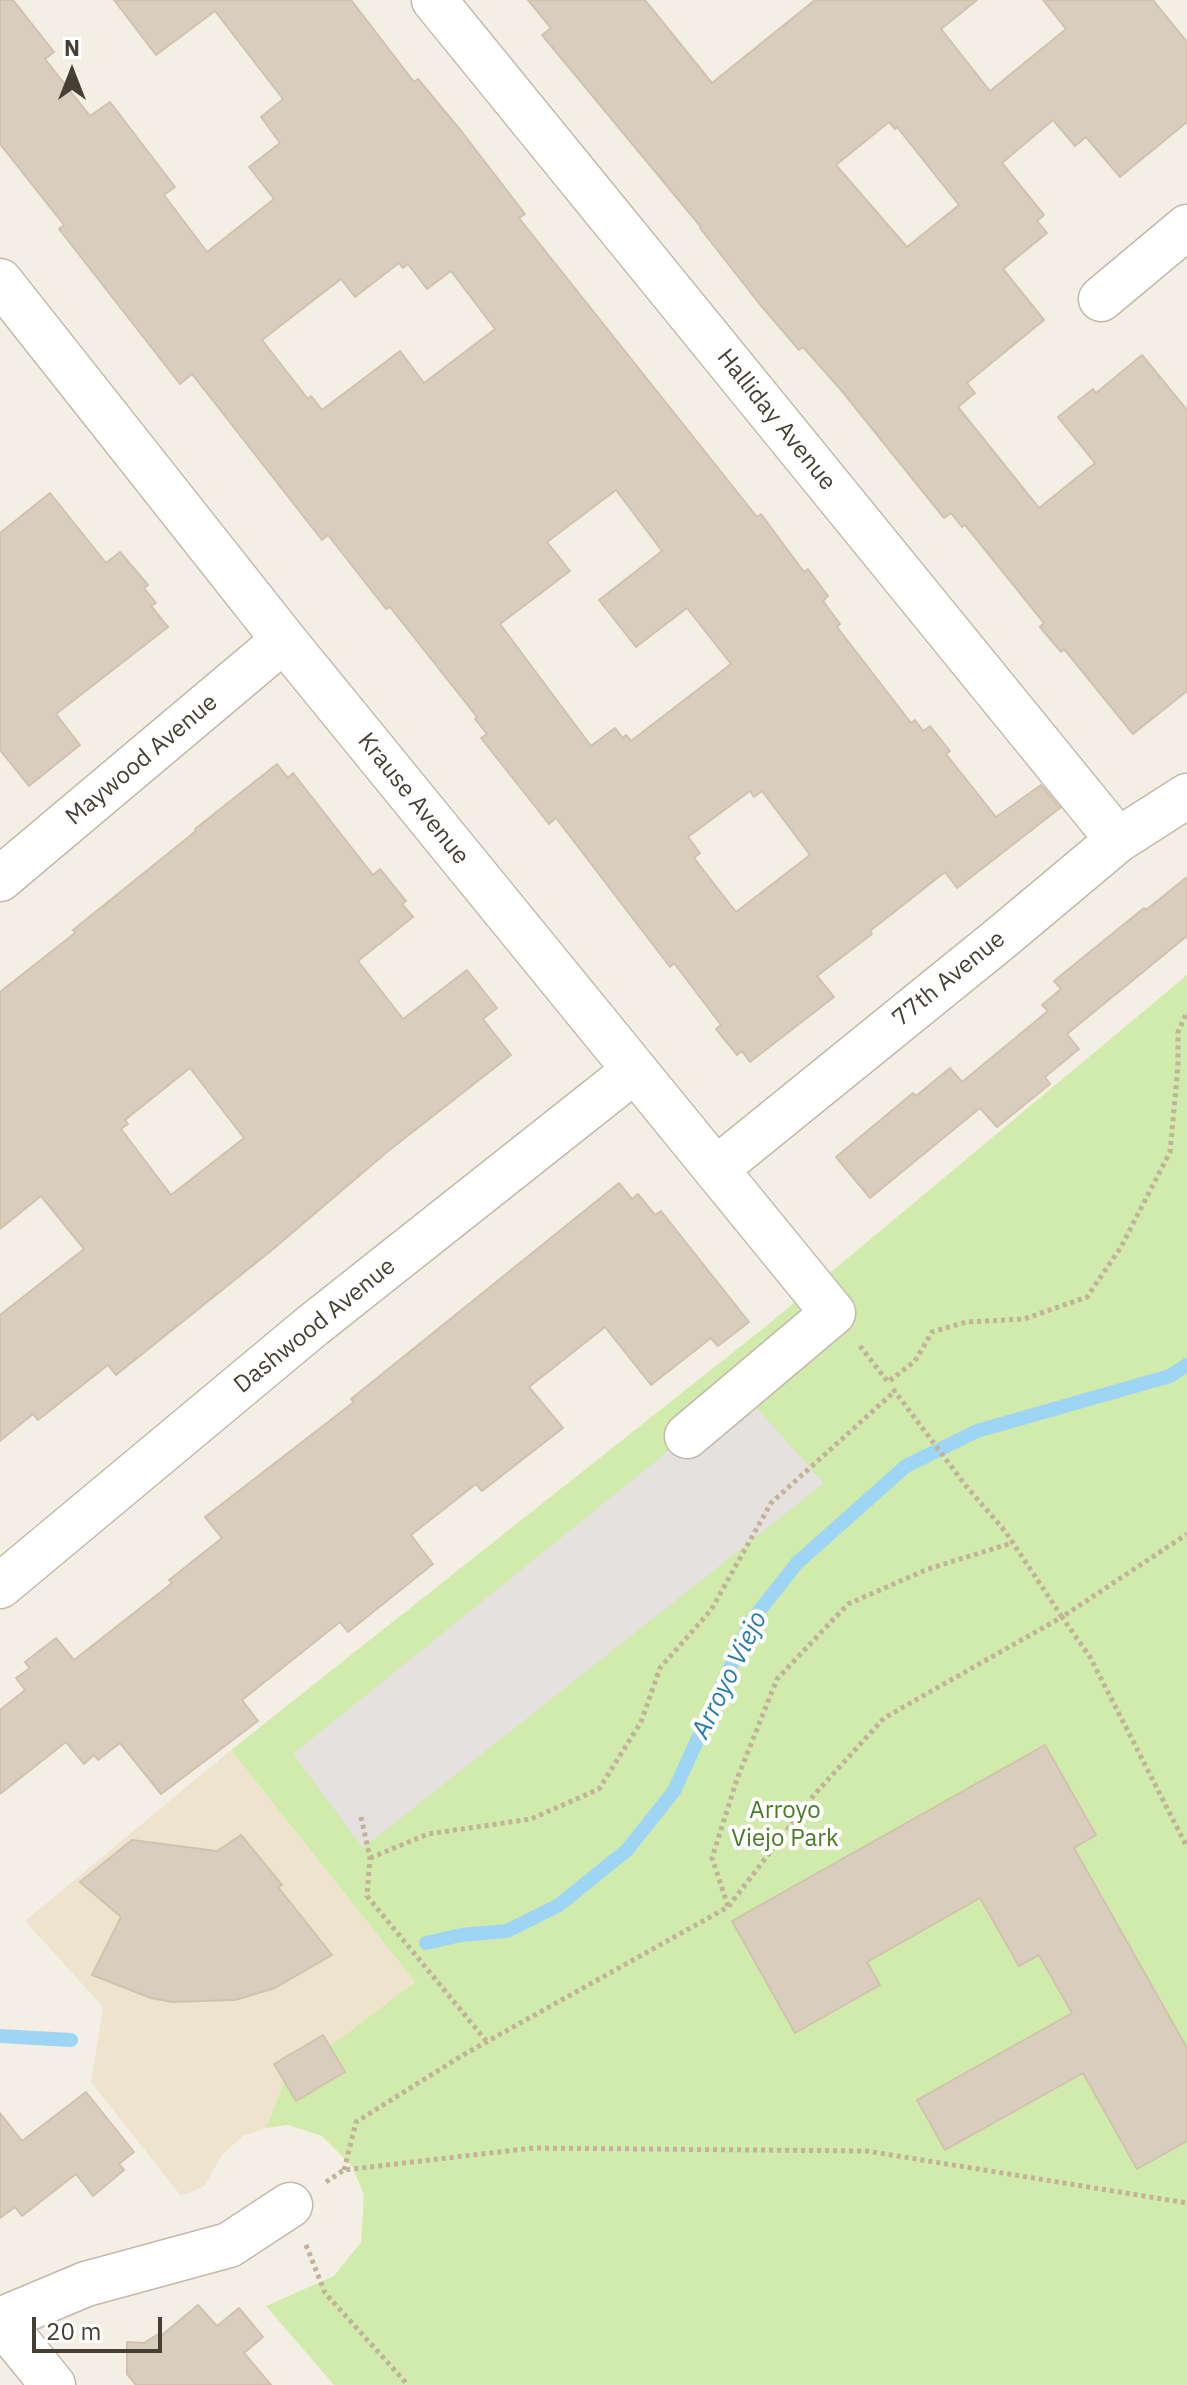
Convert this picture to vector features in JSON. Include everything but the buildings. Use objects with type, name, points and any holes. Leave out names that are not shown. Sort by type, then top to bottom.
[{"type":"street","name":"Halliday Avenue","points":[[434,0],[1118,840]]},
{"type":"street","points":[[1101,299],[1187,227]]},
{"type":"street","name":"Krause Avenue","points":[[0,281],[284,640],[833,1313]]},
{"type":"street","name":"Maywood Avenue","points":[[0,879],[284,640]]},
{"type":"street","name":"77th Avenue","points":[[716,1169],[1118,840],[1187,796]]},
{"type":"street","name":"Dashwood Avenue","points":[[0,1586],[312,1326],[634,1071]]},
{"type":"street","points":[[687,1436],[833,1313]]},
{"type":"street","points":[[53,2385],[0,2320],[86,2284],[229,2245],[290,2205]]},
{"type":"path","points":[[888,1382],[915,1361],[932,1332],[966,1322],[1024,1319],[1087,1297],[1121,1247],[1170,1152],[1178,1032],[1187,1012]]},
{"type":"path","points":[[833,1313],[1012,1543],[1090,1657],[1187,1847]]},
{"type":"path","points":[[370,1858],[428,1834],[531,1819],[599,1789],[641,1722],[660,1668],[711,1610],[771,1503],[895,1391]]},
{"type":"path","points":[[344,2170],[356,2122],[487,2042],[728,1907],[814,1795],[884,1718],[1062,1617],[1187,1534]]},
{"type":"path","points":[[728,1907],[712,1858],[737,1779],[777,1679],[848,1604],[928,1569],[1012,1543]]},
{"type":"path","points":[[361,1817],[370,1858],[367,1896],[487,2042]]},
{"type":"path","points":[[408,2385],[325,2293],[290,2205],[344,2170],[533,2148],[867,2151],[1187,2203]]},
{"type":"shaded area","points":[[744,1394],[824,1483],[363,1848],[293,1754],[687,1436]]},
{"type":"shaded area","points":[[231,1750],[415,1982],[285,2080],[266,2128],[243,2136],[221,2156],[205,2186],[181,2196],[91,2082],[103,2007],[25,1921]]},
{"type":"green space","name":"Arroyo Viejo Park","points":[[1187,975],[1187,2385],[334,2385],[266,2306],[334,2276],[361,2242],[364,2195],[352,2166],[322,2136],[288,2125],[266,2128],[285,2080],[415,1982],[231,1750],[765,1327]]},
{"type":"waterway","name":"Arroyo Viejo","points":[[426,1943],[461,1935],[507,1931],[559,1905],[627,1850],[674,1791],[752,1620],[797,1563],[906,1466],[977,1431],[1170,1376],[1187,1365]]},
{"type":"waterway","name":"Arroyo Viejo","points":[[0,2036],[71,2040]]}]
